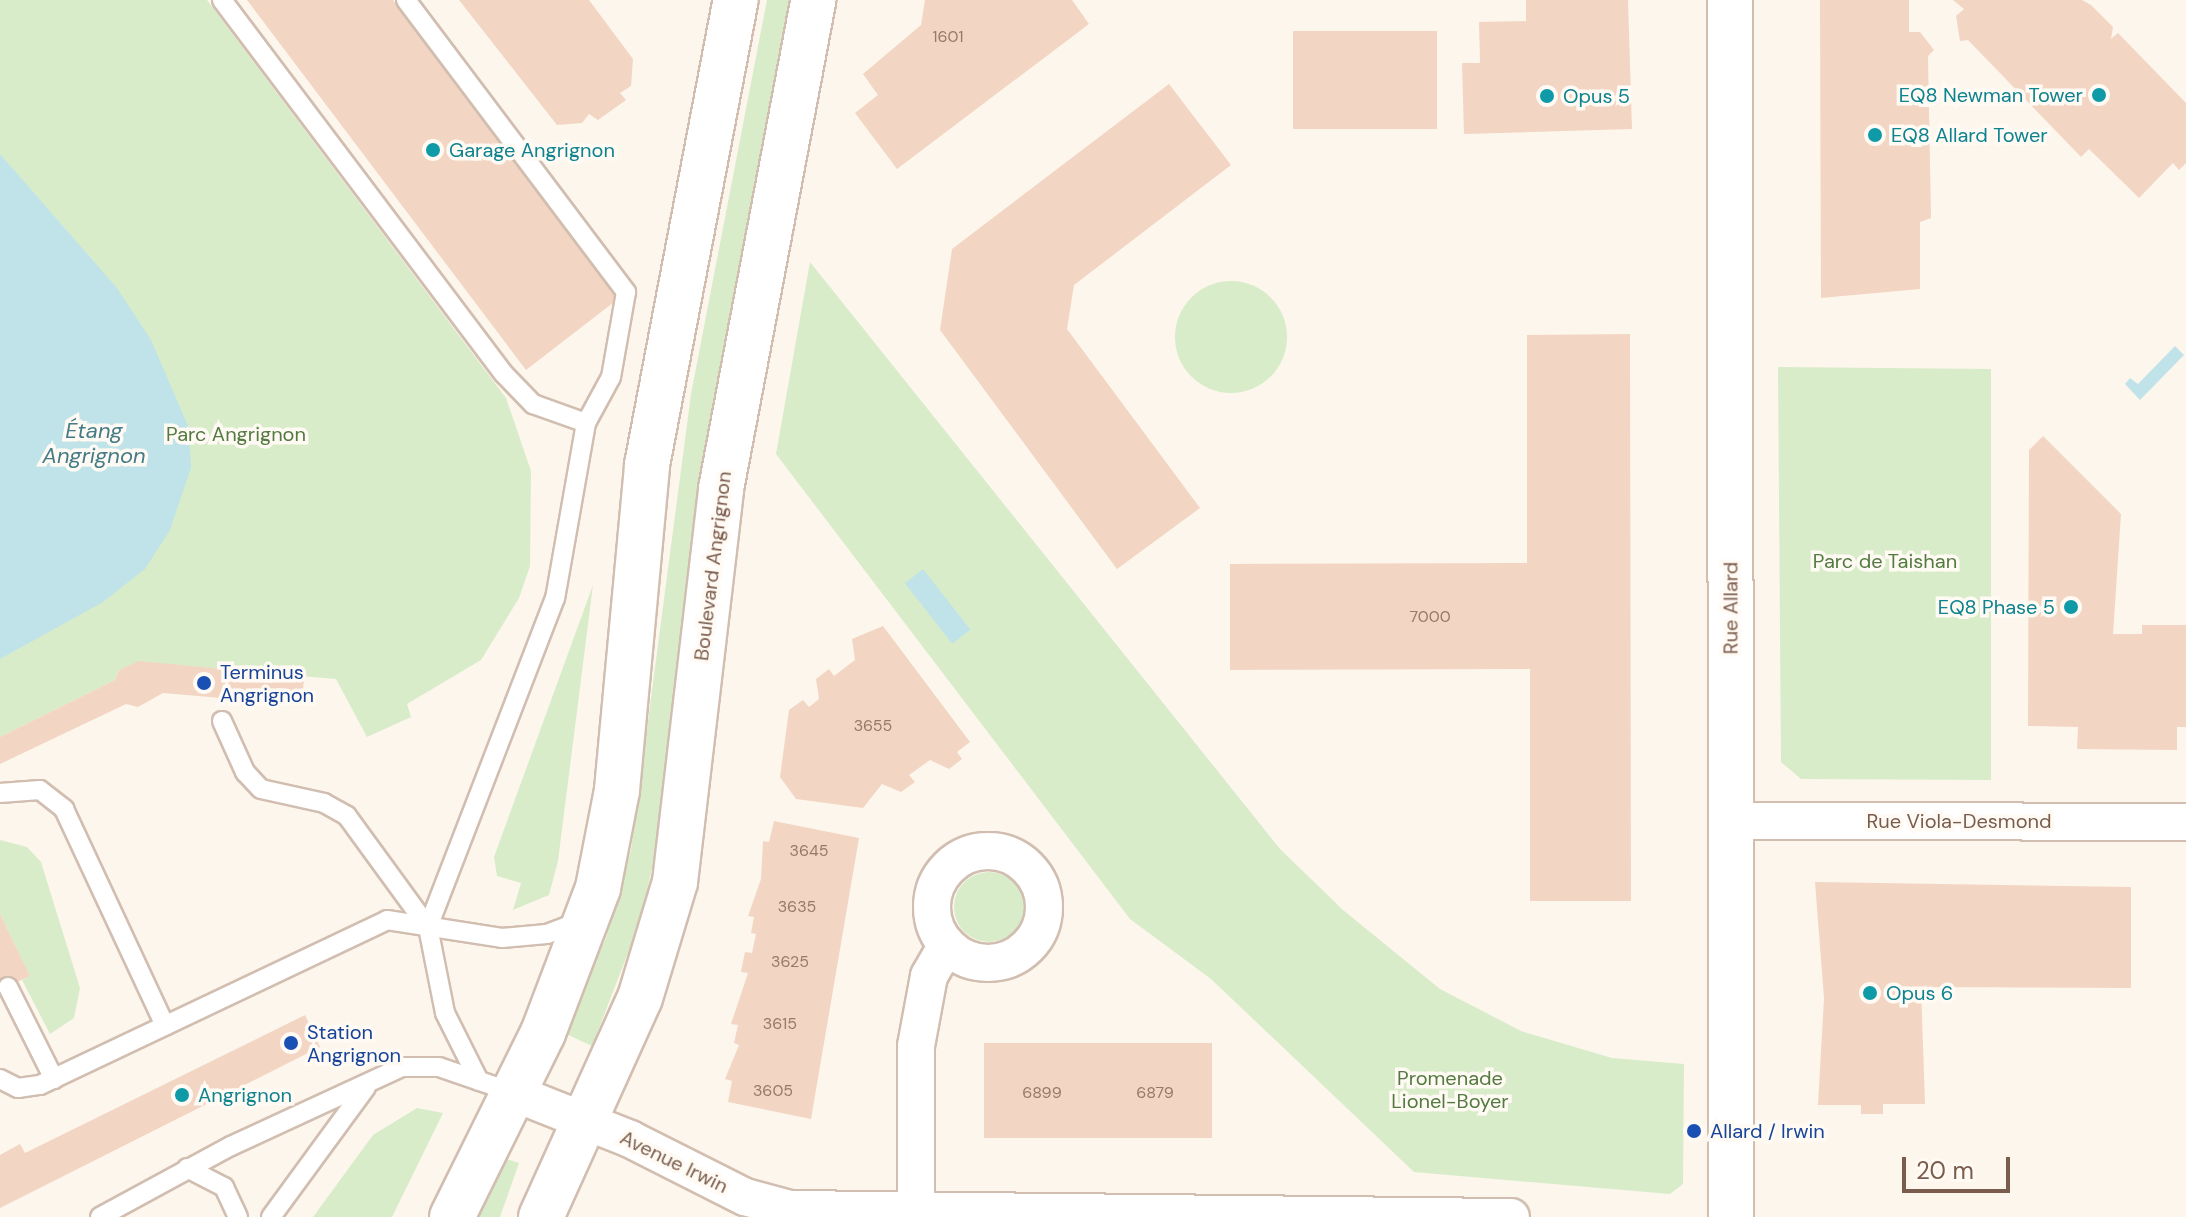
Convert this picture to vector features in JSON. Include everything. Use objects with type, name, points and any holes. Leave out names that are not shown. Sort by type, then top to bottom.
[{"type":"main road","points":[[452,1217],[496,1087],[589,918],[613,820],[647,465],[736,0]]},
{"type":"main road","name":"Boulevard Angrignon","points":[[541,1217],[586,1122],[654,958],[675,882],[721,489],[813,0]]},
{"type":"main road","name":"Rue Allard","points":[[1730,0],[1731,1217]]},
{"type":"street","name":"Rue Viola-Desmond","points":[[1732,821],[2186,822]]},
{"type":"street","points":[[916,1210],[918,1036],[929,976],[947,945]]},
{"type":"street","name":"Avenue Irwin","points":[[496,1087],[586,1122],[745,1197],[788,1213],[916,1210],[1511,1217]]},
{"type":"lane","points":[[222,0],[504,374],[533,404],[586,423]]},
{"type":"lane","points":[[406,0],[626,292],[611,377],[586,423],[555,598],[428,927]]},
{"type":"lane","points":[[222,721],[245,772],[261,789],[324,803],[347,816],[428,927],[445,1013],[496,1087]]},
{"type":"lane","points":[[0,793],[40,790],[64,809],[165,1026]]},
{"type":"lane","points":[[0,1079],[25,1089],[54,1079],[374,923],[399,920],[428,927],[519,938],[589,918]]},
{"type":"lane","points":[[8,987],[54,1079]]},
{"type":"lane","points":[[100,1217],[187,1168],[416,1065],[496,1087]]},
{"type":"lane","points":[[271,1217],[368,1084]]},
{"type":"lane","points":[[187,1168],[224,1187],[238,1217]]},
{"type":"green space","name":"Parc Angrignon","points":[[0,0],[207,0],[506,398],[531,471],[530,566],[519,598],[481,660],[407,704],[411,717],[367,737],[336,679],[139,662],[119,670],[115,680],[0,737]]},
{"type":"green space","points":[[767,0],[790,0],[701,473],[657,846],[640,922],[592,1046],[564,1033],[606,938],[631,850],[691,394]]},
{"type":"green space","name":"Promenade Lionel-Boyer","points":[[810,262],[1280,849],[1343,910],[1440,989],[1521,1031],[1612,1058],[1684,1064],[1683,1184],[1670,1194],[1414,1172],[1211,979],[1130,919],[776,454]]},
{"type":"green space","points":[[1231,281],[1252,285],[1271,297],[1283,316],[1287,337],[1283,358],[1271,377],[1252,389],[1231,393],[1210,389],[1191,377],[1179,358],[1175,337],[1179,316],[1191,297],[1210,285]]},
{"type":"green space","name":"Parc de Taishan","points":[[1778,367],[1991,369],[1991,780],[1801,779],[1781,762]]},
{"type":"green space","points":[[593,585],[558,861],[549,895],[513,910],[521,883],[497,876],[494,857]]},
{"type":"green space","points":[[0,840],[27,847],[41,862],[80,988],[74,1018],[50,1034],[22,980],[30,976],[0,914]]},
{"type":"green space","points":[[996,872],[1018,887],[1024,907],[1022,921],[1014,932],[1003,940],[982,942],[964,932],[956,921],[954,900],[964,882],[975,874]]},
{"type":"green space","points":[[417,1108],[443,1113],[392,1217],[313,1217],[373,1135]]},
{"type":"green space","points":[[503,1158],[519,1163],[500,1217],[474,1217]]},
{"type":"water","name":"Étang Angrignon","points":[[0,154],[117,288],[151,340],[189,428],[191,468],[170,530],[145,569],[103,602],[0,659]]},
{"type":"water","points":[[2175,346],[2184,355],[2140,400],[2125,384],[2130,378],[2138,384]]},
{"type":"water","points":[[923,569],[970,630],[952,644],[905,583]]},
{"type":"building","name":"Garage Angrignon","points":[[247,0],[393,0],[618,299],[526,370]]},
{"type":"building","points":[[459,0],[589,0],[633,59],[631,86],[620,93],[626,100],[598,120],[589,114],[582,123],[557,125]]},
{"type":"building","points":[[925,0],[1072,0],[1089,24],[897,169],[855,113],[878,95],[863,74],[921,25]]},
{"type":"building","name":"Opus 5","points":[[1526,0],[1628,0],[1632,129],[1464,134],[1462,63],[1480,63],[1479,22],[1526,21]]},
{"type":"building","name":"EQ8 Allard Tower","points":[[1820,0],[1909,0],[1909,32],[1920,32],[1934,50],[1928,56],[1931,218],[1920,222],[1920,289],[1821,298]]},
{"type":"building","name":"EQ8 Newman Tower","points":[[1953,0],[2082,0],[2091,5],[2113,27],[2111,39],[2118,33],[2186,103],[2186,163],[2179,170],[2173,163],[2139,198],[2089,149],[2081,157],[1968,40],[1960,41],[1956,16],[1964,9]]},
{"type":"building","points":[[1293,31],[1437,31],[1437,129],[1293,129]]},
{"type":"building","points":[[1169,84],[1231,165],[1074,285],[1067,329],[1200,508],[1117,569],[940,330],[952,249]]},
{"type":"building","points":[[1630,334],[1631,901],[1530,901],[1530,669],[1230,670],[1230,564],[1527,563],[1527,335]]},
{"type":"building","name":"EQ8 Phase 5","points":[[2043,436],[2121,514],[2113,634],[2142,634],[2142,625],[2186,625],[2186,727],[2177,727],[2177,750],[2077,749],[2078,727],[2028,726],[2029,450]]},
{"type":"building","points":[[883,626],[970,742],[957,752],[962,759],[949,769],[930,760],[909,775],[915,782],[901,792],[882,784],[863,808],[796,799],[780,777],[789,710],[803,700],[809,707],[819,699],[816,679],[829,669],[834,676],[855,660],[852,639]]},
{"type":"building","points":[[139,661],[304,677],[302,705],[163,693],[138,707],[126,704],[0,764],[0,737],[115,680],[119,670]]},
{"type":"building","points":[[774,821],[859,838],[811,1119],[728,1102],[732,1081],[725,1079],[739,1045],[734,1043],[738,1025],[731,1024],[748,973],[741,972],[745,952],[752,953],[756,934],[751,933],[754,917],[748,916],[761,879],[763,841],[769,842]]},
{"type":"building","name":"Opus 6","points":[[1815,882],[2131,887],[2131,988],[1921,987],[1925,1104],[1883,1104],[1883,1114],[1861,1114],[1861,1105],[1818,1105],[1824,998]]},
{"type":"building","points":[[0,914],[30,976],[0,990]]},
{"type":"building","name":"Angrignon","points":[[305,1015],[320,1047],[0,1208],[0,1155],[20,1144],[25,1153]]},
{"type":"building","points":[[984,1043],[1212,1043],[1212,1138],[984,1138]]},
{"type":"place","name":"EQ8 Newman Tower","points":[[2099,95]]},
{"type":"place","name":"Opus 5","points":[[1547,96]]},
{"type":"place","name":"EQ8 Allard Tower","points":[[1875,135]]},
{"type":"place","name":"Garage Angrignon","points":[[433,150]]},
{"type":"place","name":"EQ8 Phase 5","points":[[2071,607]]},
{"type":"place","name":"Terminus Angrignon","points":[[204,683]]},
{"type":"place","name":"Opus 6","points":[[1870,993]]},
{"type":"place","name":"Station Angrignon","points":[[291,1043]]},
{"type":"place","name":"Angrignon","points":[[182,1095]]},
{"type":"place","name":"Allard / Irwin","points":[[1694,1131]]}]
